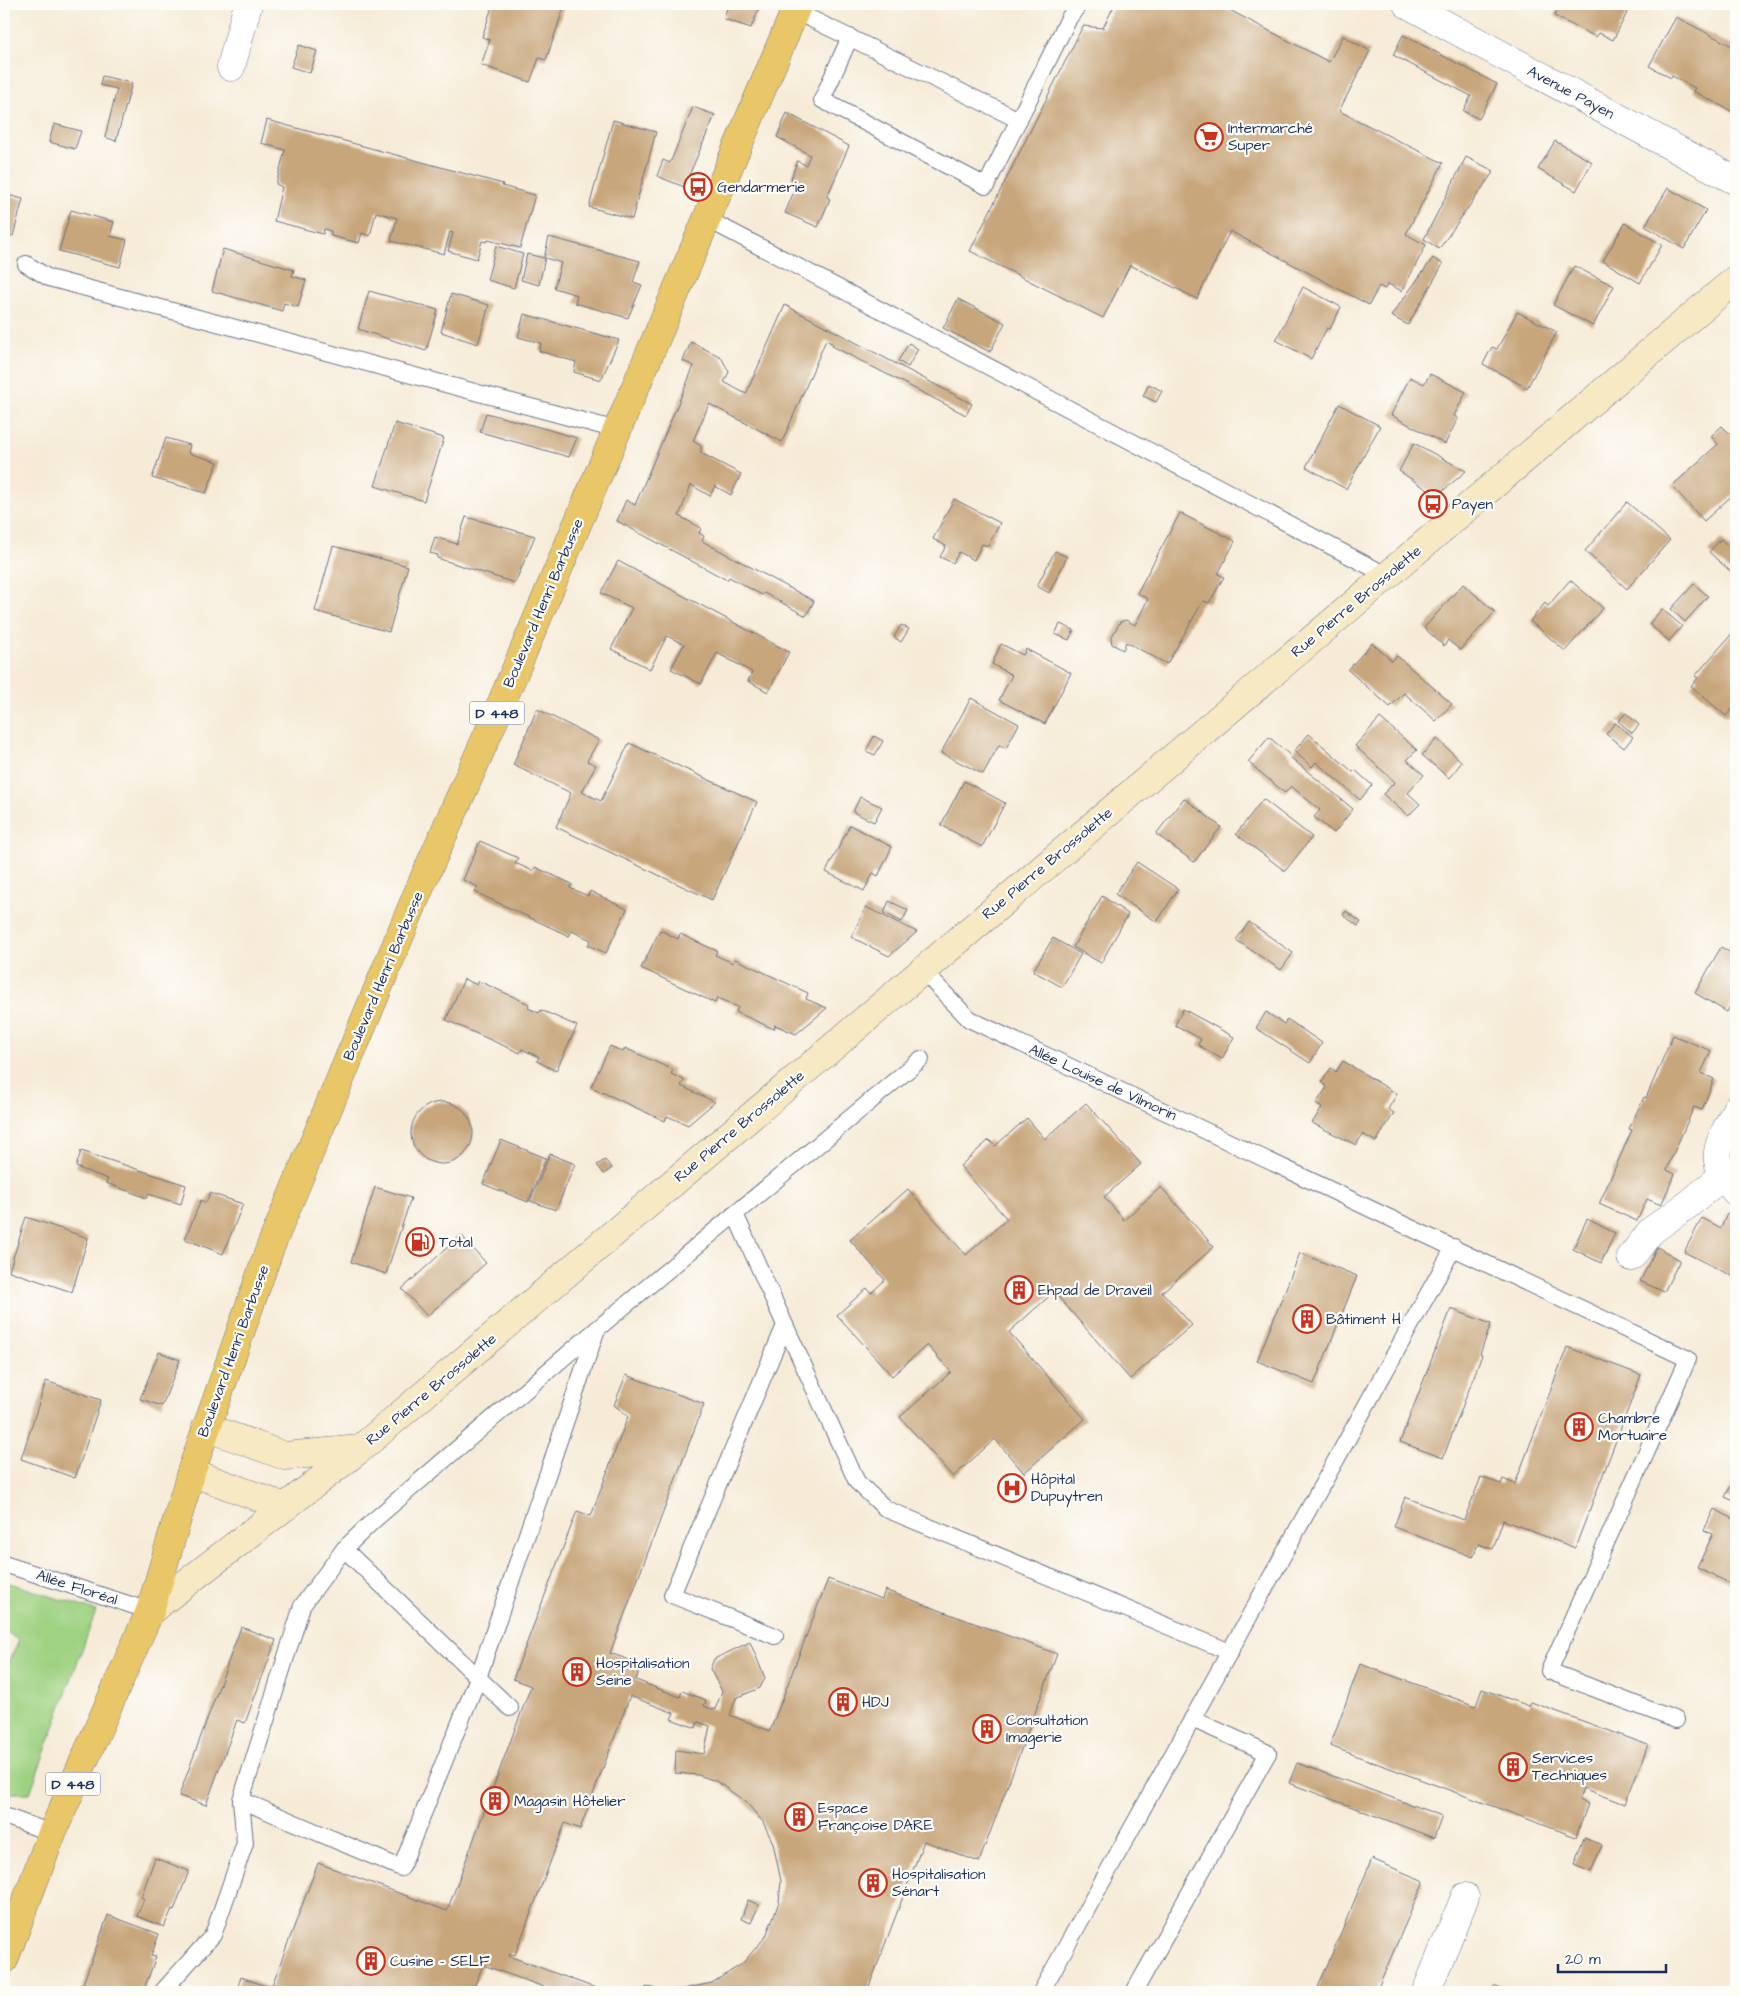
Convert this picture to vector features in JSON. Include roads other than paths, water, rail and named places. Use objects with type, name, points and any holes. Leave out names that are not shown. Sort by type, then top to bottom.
[{"type":"main road","name":"Boulevard Henri Barbusse","points":[[4,1960],[52,1833],[150,1611],[191,1472],[273,1239],[421,885],[617,430],[796,7]]},
{"type":"street","points":[[231,67],[248,4]]},
{"type":"street","name":"Avenue Payen","points":[[1407,4],[1736,181]]},
{"type":"street","name":"Rue Pierre Brossolette","points":[[150,1611],[360,1450],[1736,279]]},
{"type":"street","points":[[1631,1257],[1651,1231],[1689,1204],[1729,1184],[1716,1152],[1736,1109]]},
{"type":"street","name":"Rue Pierre Brossolette","points":[[206,1427],[285,1456],[360,1450]]},
{"type":"street","points":[[191,1472],[285,1507]]},
{"type":"street","points":[[1426,1992],[1465,1897]]},
{"type":"lane","points":[[850,37],[822,100],[986,186],[1069,18],[1079,4]]},
{"type":"lane","points":[[796,7],[850,37],[1019,120]]},
{"type":"lane","points":[[706,219],[1386,575]]},
{"type":"lane","points":[[26,264],[49,278],[617,430]]},
{"type":"lane","name":"Allée Louise de Vilmorin","points":[[922,970],[969,1019],[1688,1359],[1548,1671],[1676,1720]]},
{"type":"lane","points":[[162,1992],[213,1936],[245,1843],[241,1800],[302,1606],[344,1549],[381,1514],[597,1329],[921,1059]]},
{"type":"lane","points":[[735,1214],[857,1482],[886,1509],[1230,1652]]},
{"type":"lane","points":[[1042,1992],[1454,1247]]},
{"type":"lane","points":[[775,1636],[672,1595],[785,1325]]},
{"type":"lane","points":[[241,1800],[402,1868],[478,1678],[597,1329]]},
{"type":"lane","points":[[344,1549],[510,1708]]},
{"type":"lane","name":"Allée Floréal","points":[[4,1564],[150,1611]]},
{"type":"lane","points":[[1134,1992],[1268,1753],[1192,1719]]},
{"type":"lane","points":[[4,1816],[52,1833]]},
{"type":"place","name":"Intermarché Super","points":[[1209,137]]},
{"type":"place","name":"Gendarmerie","points":[[698,187]]},
{"type":"place","name":"Payen","points":[[1433,504]]},
{"type":"place","name":"Total","points":[[420,1242]]},
{"type":"place","name":"Ehpad de Draveil","points":[[1019,1290]]},
{"type":"place","name":"Bâtiment H","points":[[1307,1319]]},
{"type":"place","name":"Chambre Mortuaire","points":[[1579,1427]]},
{"type":"place","name":"Hôpital Dupuytren","points":[[1012,1488]]},
{"type":"place","name":"Hospitalisation Seine","points":[[577,1672]]},
{"type":"place","name":"HDJ","points":[[843,1702]]},
{"type":"place","name":"Consultation Imagerie","points":[[987,1729]]},
{"type":"place","name":"Services Techniques","points":[[1513,1767]]},
{"type":"place","name":"Magasin Hôtelier","points":[[495,1801]]},
{"type":"place","name":"Espace Françoise DARE","points":[[799,1817]]},
{"type":"place","name":"Hospitalisation Sénart","points":[[873,1883]]},
{"type":"place","name":"Cusine - SELF","points":[[371,1961]]}]
